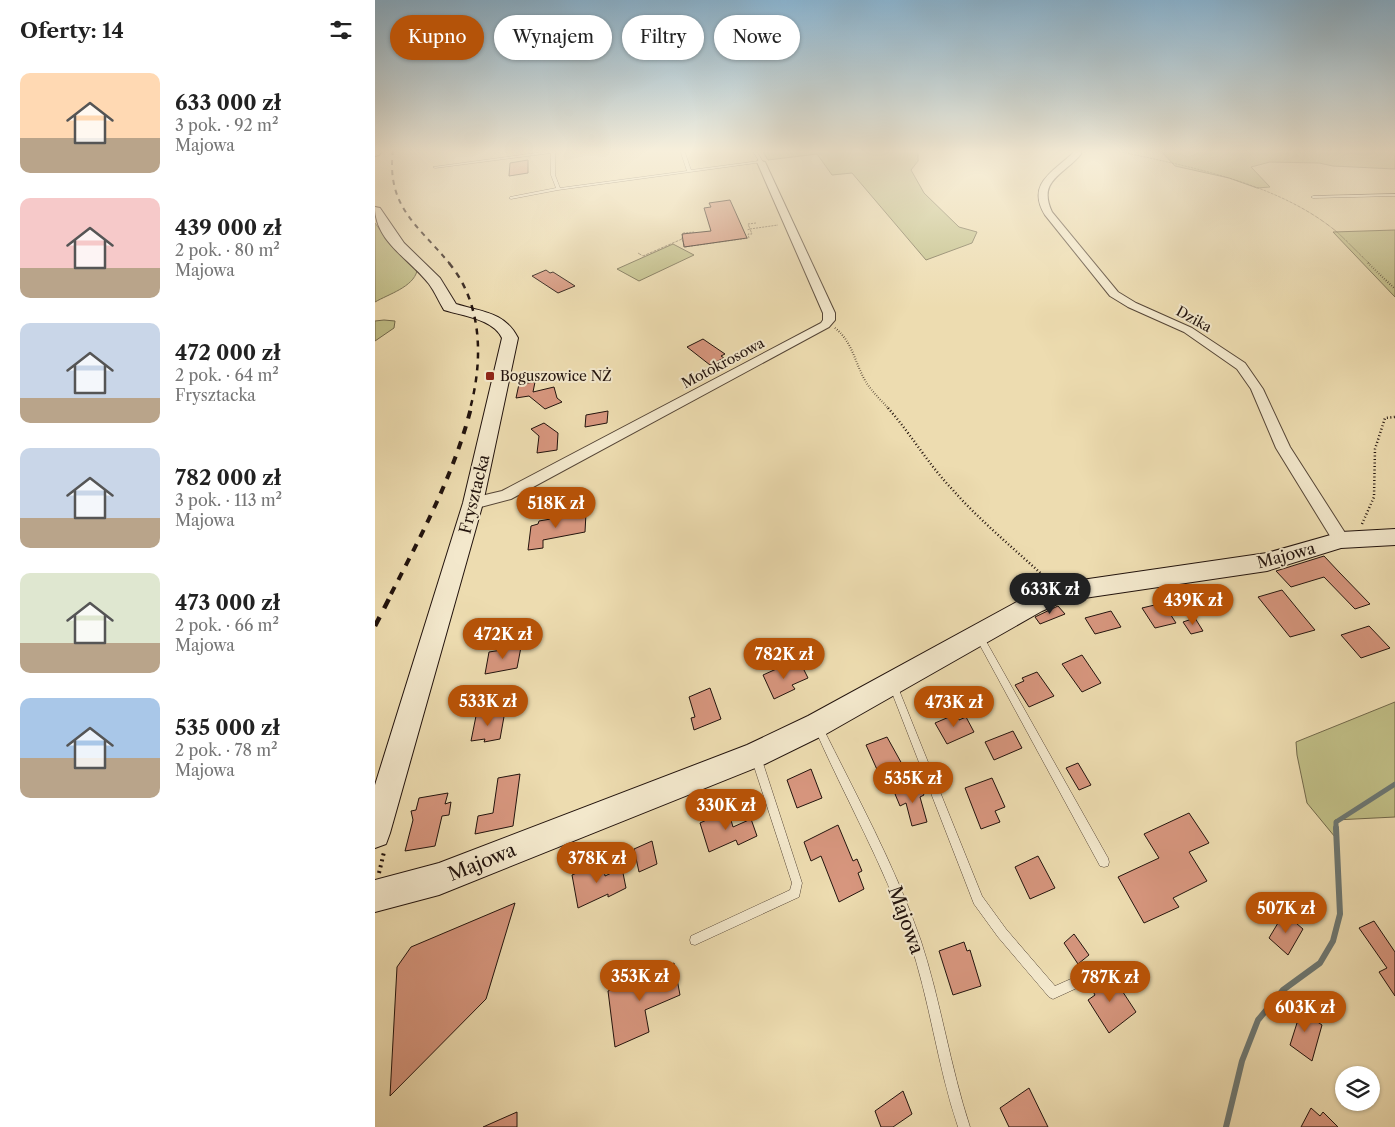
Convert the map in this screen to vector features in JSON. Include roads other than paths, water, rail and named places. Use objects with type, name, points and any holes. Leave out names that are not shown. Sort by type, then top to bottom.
[{"type":"street","name":"Motokrosowa","points":[[473,504],[507,495],[825,325],[829,320],[829,313],[779,203]]},
{"type":"street","name":"Dzika","points":[[1042,203],[1047,213],[1114,294],[1132,305],[1188,330],[1241,366],[1257,390],[1283,448],[1348,539]]},
{"type":"street","name":"Frysztacka","points":[[375,211],[399,246],[435,281],[450,307],[495,321],[505,328],[510,338],[473,504],[375,833]]},
{"type":"street","name":"Majowa","points":[[375,896],[439,879],[755,755],[817,725],[978,634],[1061,592],[1267,562],[1348,539],[1395,537]]},
{"type":"lane","points":[[978,634],[1104,862]]},
{"type":"lane","points":[[893,683],[977,900],[1002,933],[1053,993],[1073,984]]},
{"type":"lane","name":"Majowa","points":[[817,725],[888,872],[915,940],[951,1084],[965,1127]]},
{"type":"lane","points":[[695,940],[795,893],[797,883],[755,755]]},
{"type":"waterway","points":[[1336,828],[1336,822],[1395,784]]},
{"type":"waterway","points":[[1226,1127],[1242,1061],[1258,1020],[1283,990],[1320,963],[1333,941],[1340,914],[1336,828]]},
{"type":"railway","points":[[401,203],[416,226],[450,264]]},
{"type":"railway","points":[[449,263],[460,279],[468,296],[477,333],[477,372],[470,409]]},
{"type":"railway","points":[[391,594],[446,480],[456,456],[471,408]]},
{"type":"railway","points":[[375,626],[392,593]]},
{"type":"place","name":"Boguszowice NŻ","points":[[490,376]]}]
